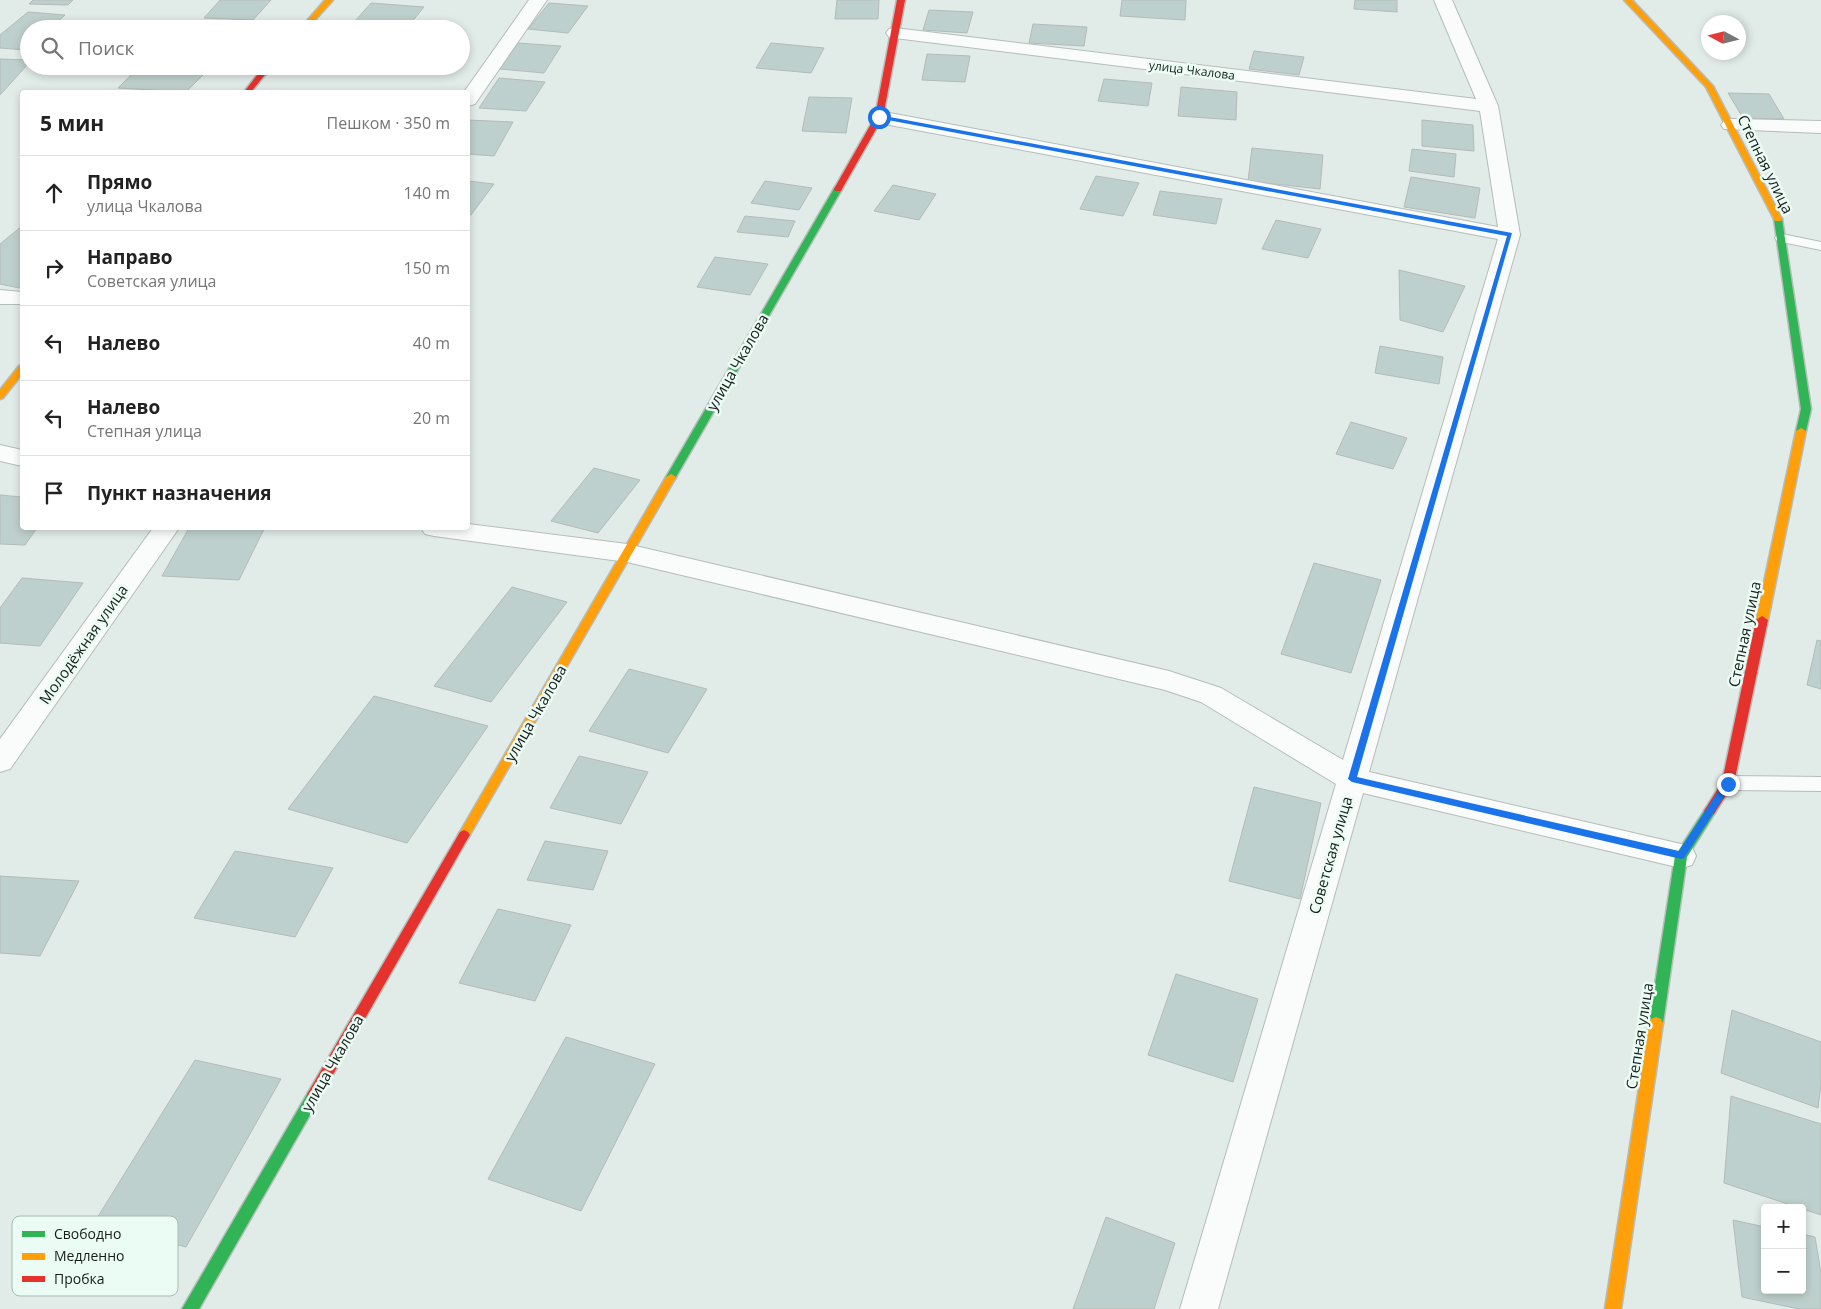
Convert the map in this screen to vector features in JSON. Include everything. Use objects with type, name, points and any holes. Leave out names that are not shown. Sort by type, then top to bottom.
[{"type":"street","points":[[311,20],[329,0]]},
{"type":"street","points":[[470,97],[538,0]]},
{"type":"street","name":"улица Чкалова","points":[[190,1309],[879,117],[901,0]]},
{"type":"street","name":"Советская улица","points":[[1199,1309],[1510,235],[1489,106],[1443,0]]},
{"type":"street","name":"Степная улица","points":[[1613,1309],[1681,856],[1728,784],[1806,409],[1779,221],[1731,125],[1709,86],[1628,0]]},
{"type":"street","name":"улица Чкалова","points":[[895,34],[1489,106]]},
{"type":"street","points":[[249,90],[261,75]]},
{"type":"street","points":[[879,117],[1510,235]]},
{"type":"street","points":[[1731,125],[1821,127]]},
{"type":"street","points":[[0,297],[20,298]]},
{"type":"street","points":[[0,396],[20,371]]},
{"type":"street","points":[[0,453],[20,458]]},
{"type":"street","name":"Молодёжная улица","points":[[0,761],[165,530]]},
{"type":"street","points":[[449,530],[627,554],[1169,680],[1211,694],[1352,779],[1681,856]]},
{"type":"lane","points":[[1782,238],[1821,246]]},
{"type":"lane","points":[[1728,784],[1821,784]]},
{"type":"building","points":[[33,0],[73,0],[68,5],[29,4]]},
{"type":"building","points":[[220,0],[271,0],[253,20],[204,18]]},
{"type":"building","points":[[837,0],[879,0],[878,19],[835,19]]},
{"type":"building","points":[[1122,0],[1186,0],[1185,20],[1120,16]]},
{"type":"building","points":[[1355,0],[1397,0],[1397,12],[1354,9]]},
{"type":"building","points":[[371,3],[424,7],[413,20],[356,20]]},
{"type":"building","points":[[549,3],[588,6],[568,33],[528,29]]},
{"type":"building","points":[[929,10],[973,12],[967,33],[923,30]]},
{"type":"building","points":[[28,12],[65,15],[60,20],[20,20],[20,50],[0,48],[0,35]]},
{"type":"building","points":[[1033,24],[1087,27],[1084,46],[1029,43]]},
{"type":"building","points":[[518,43],[561,46],[544,73],[500,69]]},
{"type":"building","points":[[771,43],[824,48],[811,73],[756,68]]},
{"type":"building","points":[[1254,51],[1304,57],[1299,75],[1249,69]]},
{"type":"building","points":[[927,54],[970,56],[965,82],[922,80]]},
{"type":"building","points":[[0,59],[20,60],[20,73],[0,95]]},
{"type":"building","points":[[131,75],[203,75],[188,90],[118,88]]},
{"type":"building","points":[[499,78],[545,82],[526,111],[479,108]]},
{"type":"building","points":[[1104,79],[1152,83],[1148,106],[1098,101]]},
{"type":"building","points":[[1181,87],[1237,92],[1236,120],[1178,116]]},
{"type":"building","points":[[1728,93],[1769,94],[1784,119],[1743,118]]},
{"type":"building","points":[[809,97],[852,98],[846,133],[802,131]]},
{"type":"building","points":[[470,120],[513,122],[494,156],[470,154]]},
{"type":"building","points":[[1422,120],[1473,125],[1474,151],[1422,146]]},
{"type":"building","points":[[1252,148],[1323,155],[1320,189],[1248,181]]},
{"type":"building","points":[[1412,149],[1456,154],[1454,177],[1409,171]]},
{"type":"building","points":[[1096,176],[1139,183],[1123,216],[1080,209]]},
{"type":"building","points":[[1411,177],[1480,188],[1475,218],[1404,207]]},
{"type":"building","points":[[470,181],[494,184],[471,215]]},
{"type":"building","points":[[765,181],[812,188],[799,210],[751,203]]},
{"type":"building","points":[[893,185],[936,194],[919,220],[874,211]]},
{"type":"building","points":[[1160,191],[1222,199],[1216,224],[1153,215]]},
{"type":"building","points":[[745,216],[795,221],[788,237],[737,232]]},
{"type":"building","points":[[1276,220],[1321,229],[1308,258],[1262,249]]},
{"type":"building","points":[[20,228],[19,288],[0,284],[0,244]]},
{"type":"building","points":[[715,257],[768,264],[750,295],[697,287]]},
{"type":"building","points":[[1399,270],[1465,286],[1443,332],[1400,320]]},
{"type":"building","points":[[1380,346],[1443,357],[1439,384],[1375,373]]},
{"type":"building","points":[[1351,422],[1407,438],[1393,469],[1336,454]]},
{"type":"building","points":[[594,468],[640,480],[598,533],[551,521]]},
{"type":"building","points":[[0,495],[20,497],[20,530],[36,530],[25,545],[0,544]]},
{"type":"building","points":[[188,530],[264,530],[239,580],[162,576]]},
{"type":"building","points":[[1314,563],[1381,580],[1351,673],[1281,654]]},
{"type":"building","points":[[22,578],[83,583],[40,646],[0,643],[0,608]]},
{"type":"building","points":[[512,587],[567,602],[491,702],[434,686]]},
{"type":"building","points":[[1817,640],[1821,641],[1821,689],[1807,685]]},
{"type":"building","points":[[629,669],[707,689],[668,753],[589,731]]},
{"type":"building","points":[[374,696],[488,726],[407,843],[288,809]]},
{"type":"building","points":[[579,756],[648,772],[621,824],[550,808]]},
{"type":"building","points":[[1254,787],[1321,803],[1300,899],[1229,881]]},
{"type":"building","points":[[545,841],[608,851],[593,890],[527,880]]},
{"type":"building","points":[[235,851],[333,868],[295,937],[194,918]]},
{"type":"building","points":[[0,876],[79,881],[40,956],[0,953]]},
{"type":"building","points":[[498,909],[571,925],[535,1001],[459,983]]},
{"type":"building","points":[[1176,974],[1258,999],[1233,1082],[1148,1055]]},
{"type":"building","points":[[1732,1010],[1821,1042],[1821,1085],[1818,1108],[1721,1073]]},
{"type":"building","points":[[566,1037],[655,1064],[581,1211],[488,1179]]},
{"type":"building","points":[[195,1060],[281,1079],[186,1247],[178,1245],[178,1216],[98,1216]]},
{"type":"building","points":[[1731,1096],[1821,1124],[1821,1215],[1806,1210],[1806,1204],[1788,1204],[1724,1183]]},
{"type":"building","points":[[1106,1217],[1175,1243],[1154,1309],[1073,1309]]},
{"type":"building","points":[[1733,1220],[1761,1226],[1761,1294],[1806,1294],[1806,1235],[1815,1237],[1821,1273],[1821,1309],[1799,1309],[1742,1297]]},
{"type":"traffic: fast","points":[[671,477],[838,189]]},
{"type":"traffic: fast","points":[[1778,219],[1806,409],[1801,431]]},
{"type":"traffic: fast","points":[[1656,1023],[1681,856],[1710,811]]},
{"type":"traffic: fast","points":[[190,1309],[314,1095]]},
{"type":"traffic: slow","points":[[311,20],[329,0]]},
{"type":"traffic: slow","points":[[1628,0],[1709,86],[1778,219]]},
{"type":"traffic: slow","points":[[0,396],[20,371]]},
{"type":"traffic: slow","points":[[1762,620],[1801,431]]},
{"type":"traffic: slow","points":[[464,835],[671,477]]},
{"type":"traffic: slow","points":[[1613,1309],[1656,1023]]},
{"type":"traffic: jam","points":[[838,189],[879,117],[901,0]]},
{"type":"traffic: jam","points":[[249,90],[261,75]]},
{"type":"traffic: jam","points":[[1710,811],[1728,783],[1762,620]]},
{"type":"traffic: jam","points":[[314,1095],[464,835]]},
{"type":"route","points":[[879,117],[1510,235],[1352,779],[1681,856],[1728,784]]}]
